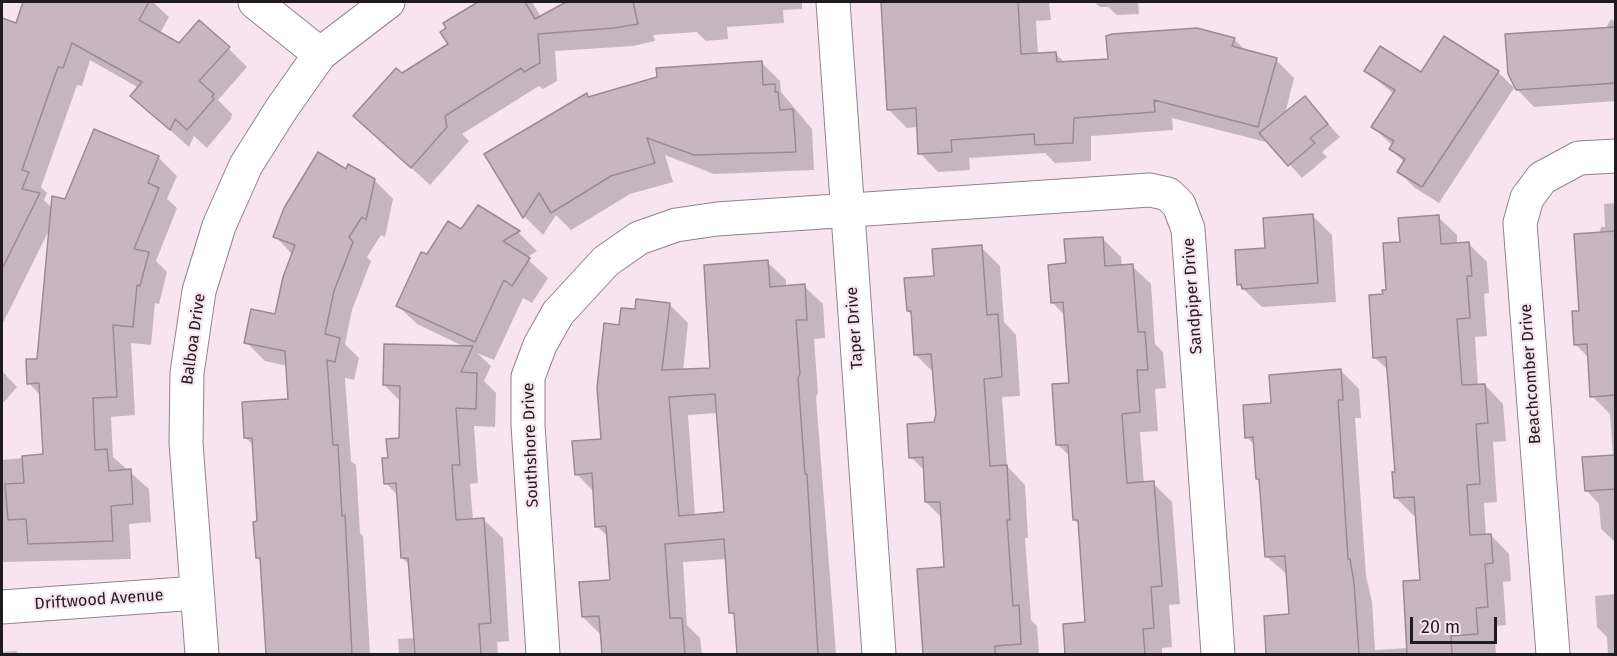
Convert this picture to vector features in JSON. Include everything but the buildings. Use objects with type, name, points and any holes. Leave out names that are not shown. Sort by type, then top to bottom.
[{"type":"street","points":[[255,2],[320,54]]},
{"type":"street","name":"Balboa Drive","points":[[201,654],[186,443],[187,373],[200,291],[219,226],[246,165],[282,108],[320,54],[388,2]]},
{"type":"street","name":"Taper Drive","points":[[832,2],[879,654]]},
{"type":"street","name":"Beachcomber Drive","points":[[1553,654],[1520,223],[1527,198],[1542,178],[1579,158],[1616,156]]},
{"type":"street","name":"Sandpiper Drive","points":[[847,208],[1150,190],[1168,194],[1179,205],[1188,229],[1218,654]]},
{"type":"street","name":"Southshore Drive","points":[[543,654],[528,425],[528,377],[540,345],[558,313],[606,261],[639,238],[676,225],[717,219],[847,208]]},
{"type":"street","name":"Driftwood Avenue","points":[[2,607],[197,593]]}]
